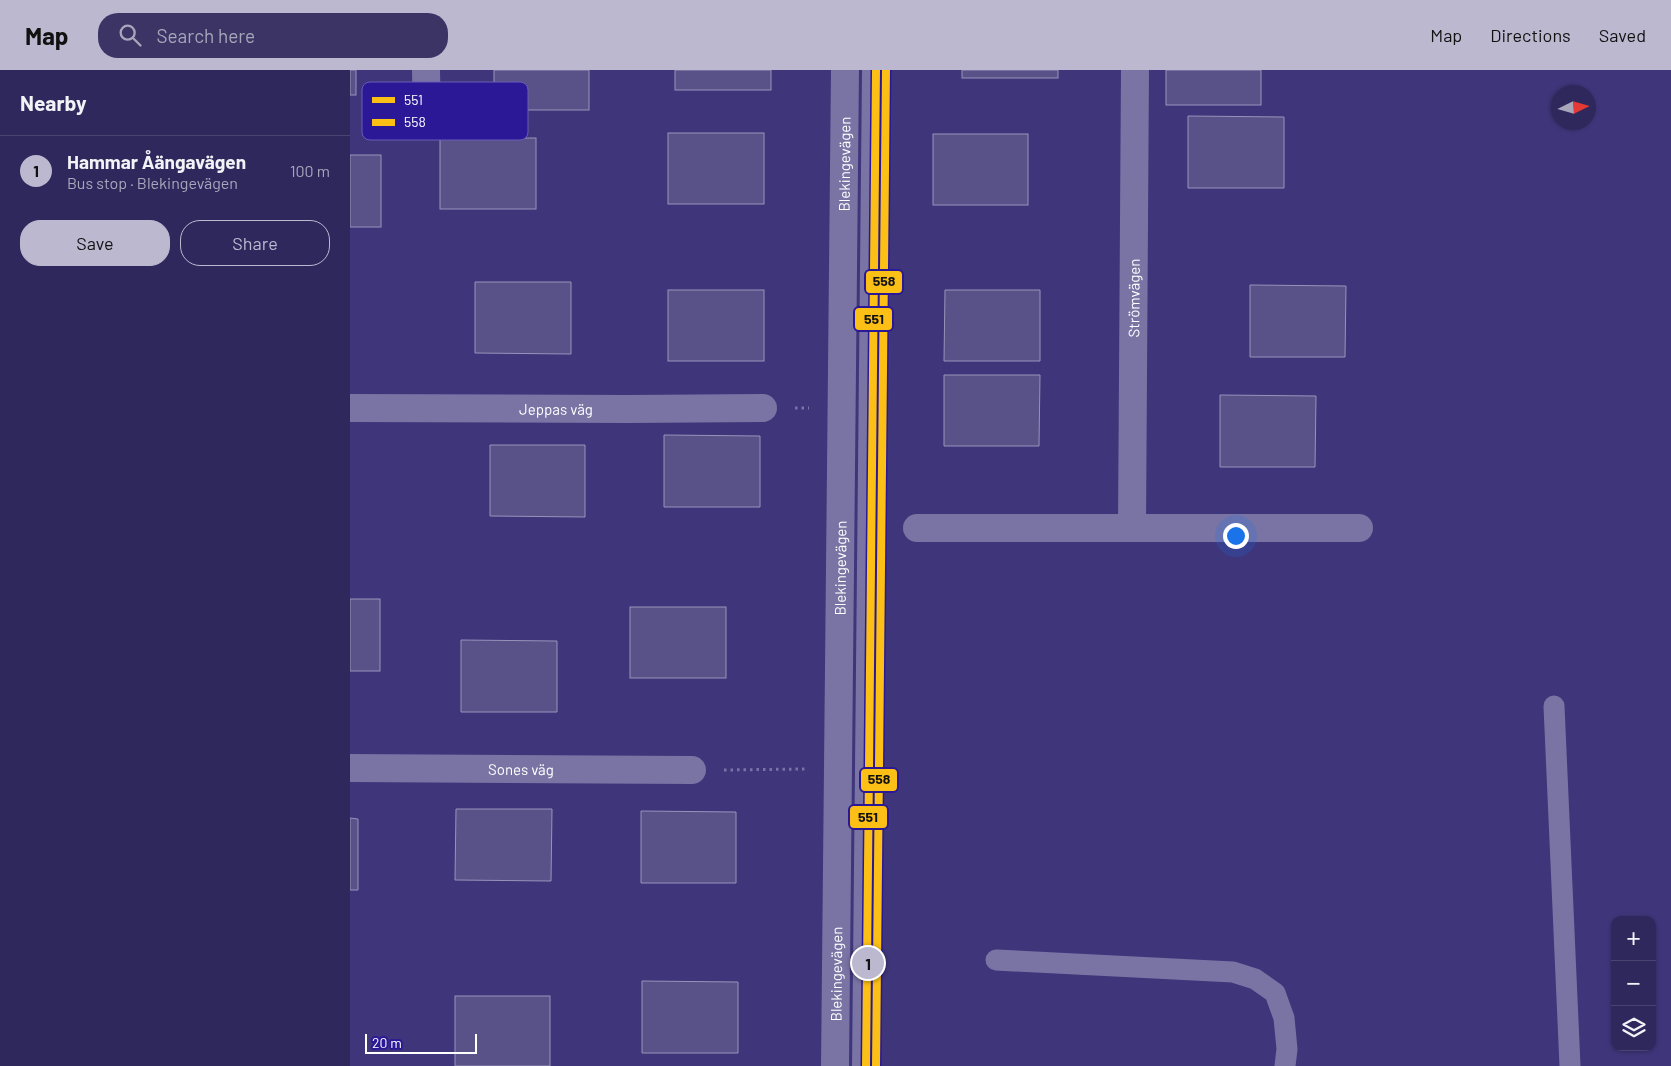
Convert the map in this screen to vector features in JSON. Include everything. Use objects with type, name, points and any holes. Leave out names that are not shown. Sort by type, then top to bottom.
[{"type":"street","name":"Blekingevägen","points":[[835,1066],[845,70]]},
{"type":"street","name":"Blekingevägen","points":[[866,1066],[876,70]]},
{"type":"street","name":"Strömvägen","points":[[1132,526],[1135,70]]},
{"type":"street","name":"Jeppas väg","points":[[350,408],[763,408]]},
{"type":"street","points":[[917,528],[1132,526],[1359,528]]},
{"type":"street","name":"Sones väg","points":[[350,768],[692,770]]},
{"type":"lane","points":[[1554,706],[1570,1066]]},
{"type":"lane","points":[[996,960],[1233,972],[1255,979],[1275,993],[1284,1018],[1285,1066]]},
{"type":"path","points":[[692,770],[809,769]]},
{"type":"building","points":[[350,70],[356,70],[356,95],[350,95]]},
{"type":"building","points":[[494,70],[589,70],[589,110],[528,110],[528,82],[494,82]]},
{"type":"building","points":[[675,70],[771,70],[771,90],[675,90]]},
{"type":"building","points":[[962,70],[1058,70],[1058,78],[962,78]]},
{"type":"building","points":[[1166,70],[1261,70],[1261,105],[1166,105]]},
{"type":"building","points":[[1188,116],[1284,117],[1284,188],[1188,188]]},
{"type":"building","points":[[668,133],[764,133],[764,204],[668,204]]},
{"type":"building","points":[[933,134],[1028,134],[1028,205],[933,205]]},
{"type":"building","points":[[528,138],[536,138],[536,209],[440,209],[440,140],[528,140]]},
{"type":"building","points":[[350,155],[381,155],[381,227],[350,227]]},
{"type":"building","points":[[475,282],[571,282],[571,354],[475,353]]},
{"type":"building","points":[[1250,285],[1346,286],[1345,357],[1250,357]]},
{"type":"building","points":[[668,290],[764,290],[764,361],[668,361]]},
{"type":"building","points":[[945,290],[1040,290],[1040,361],[944,361]]},
{"type":"building","points":[[944,375],[1040,375],[1039,446],[944,446]]},
{"type":"building","points":[[1220,395],[1316,396],[1315,467],[1220,467]]},
{"type":"building","points":[[664,435],[760,436],[760,507],[664,507]]},
{"type":"building","points":[[490,445],[585,445],[585,517],[490,516]]},
{"type":"building","points":[[350,599],[380,599],[380,671],[350,671]]},
{"type":"building","points":[[630,607],[726,607],[726,678],[630,678]]},
{"type":"building","points":[[461,640],[557,641],[557,712],[461,712]]},
{"type":"building","points":[[456,809],[552,809],[551,881],[455,880]]},
{"type":"building","points":[[641,811],[736,812],[736,883],[641,883]]},
{"type":"building","points":[[350,818],[358,819],[358,890],[350,890]]},
{"type":"building","points":[[642,981],[738,982],[738,1053],[642,1053]]},
{"type":"building","points":[[455,996],[550,996],[550,1066],[455,1066]]},
{"type":"transit line","name":"551","points":[[866,1066],[876,70]]},
{"type":"transit line","name":"558","points":[[876,1066],[886,70]]},
{"type":"place","name":"Hammar Åängavägen","points":[[868,963]]}]
